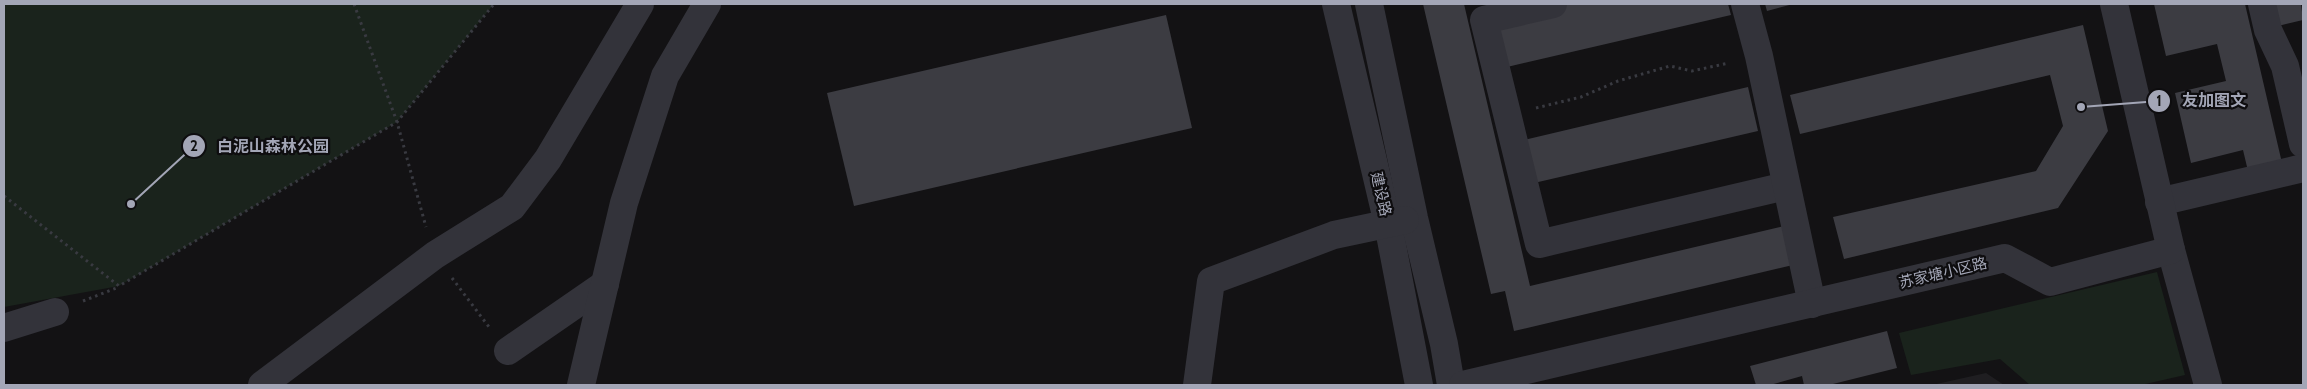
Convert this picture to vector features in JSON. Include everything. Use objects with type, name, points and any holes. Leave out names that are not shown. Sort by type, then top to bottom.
[{"type":"street","points":[[262,385],[434,255],[512,207],[548,159],[640,4]]},
{"type":"street","points":[[582,385],[624,203],[665,76],[708,4]]},
{"type":"street","name":"建设路","points":[[1336,4],[1388,224],[1419,385]]},
{"type":"street","name":"建设路","points":[[1369,4],[1414,218],[1444,344],[1451,385]]},
{"type":"street","points":[[1553,4],[1483,12],[1539,244],[1786,186]]},
{"type":"street","points":[[1745,4],[1759,56],[1812,304]]},
{"type":"street","points":[[2114,4],[2159,202],[2208,385]]},
{"type":"street","points":[[2262,4],[2268,30],[2285,66],[2303,144]]},
{"type":"street","points":[[2285,24],[2289,45],[2285,66]]},
{"type":"street","points":[[2159,202],[2303,168]]},
{"type":"street","points":[[1198,385],[1211,281],[1334,235],[1414,218]]},
{"type":"street","name":"苏家塘小区路","points":[[1463,385],[2005,258],[2050,282],[2171,250]]},
{"type":"street","points":[[508,351],[605,284]]},
{"type":"street","points":[[4,328],[55,312]]},
{"type":"path","points":[[354,4],[397,122]]},
{"type":"path","points":[[55,312],[119,286],[397,122],[494,4]]},
{"type":"path","points":[[1508,115],[1580,97],[1618,81],[1670,66],[1692,71],[1759,56]]},
{"type":"path","points":[[4,196],[119,286]]},
{"type":"shaded area","points":[[4,4],[494,4],[397,122],[119,286],[4,307]]},
{"type":"shaded area","points":[[2157,272],[2185,375],[2141,385],[2030,385],[2000,359],[1911,375],[1899,333]]},
{"type":"shaded area","points":[[1986,373],[2004,385],[1932,385]]},
{"type":"building","points":[[1423,4],[1464,4],[1530,286],[1784,226],[1793,265],[1514,331],[1505,291],[1491,294]]},
{"type":"building","points":[[1566,4],[1728,4],[1731,15],[1507,67],[1496,20]]},
{"type":"building","points":[[1765,4],[1793,4],[1767,11]]},
{"type":"building","points":[[2154,4],[2245,4],[2282,163],[2248,171],[2243,150],[2191,163],[2175,93],[2226,81],[2217,44],[2166,56]]},
{"type":"building","points":[[2268,4],[2301,4],[2303,20],[2274,27]]},
{"type":"building","points":[[1166,15],[1192,128],[854,206],[827,93]]},
{"type":"building","points":[[2083,25],[2108,131],[2058,208],[1844,259],[1833,217],[2036,171],[2063,126],[2050,75],[1800,134],[1790,95]]},
{"type":"building","points":[[1748,87],[1758,131],[1534,183],[1524,140]]},
{"type":"building","points":[[1887,331],[1897,368],[1829,385],[1804,385],[1802,376],[1770,385],[1756,385],[1750,366]]},
{"type":"place","name":"友加图文","points":[[2081,107]]},
{"type":"place","name":"白泥山森林公园","points":[[131,204]]}]
